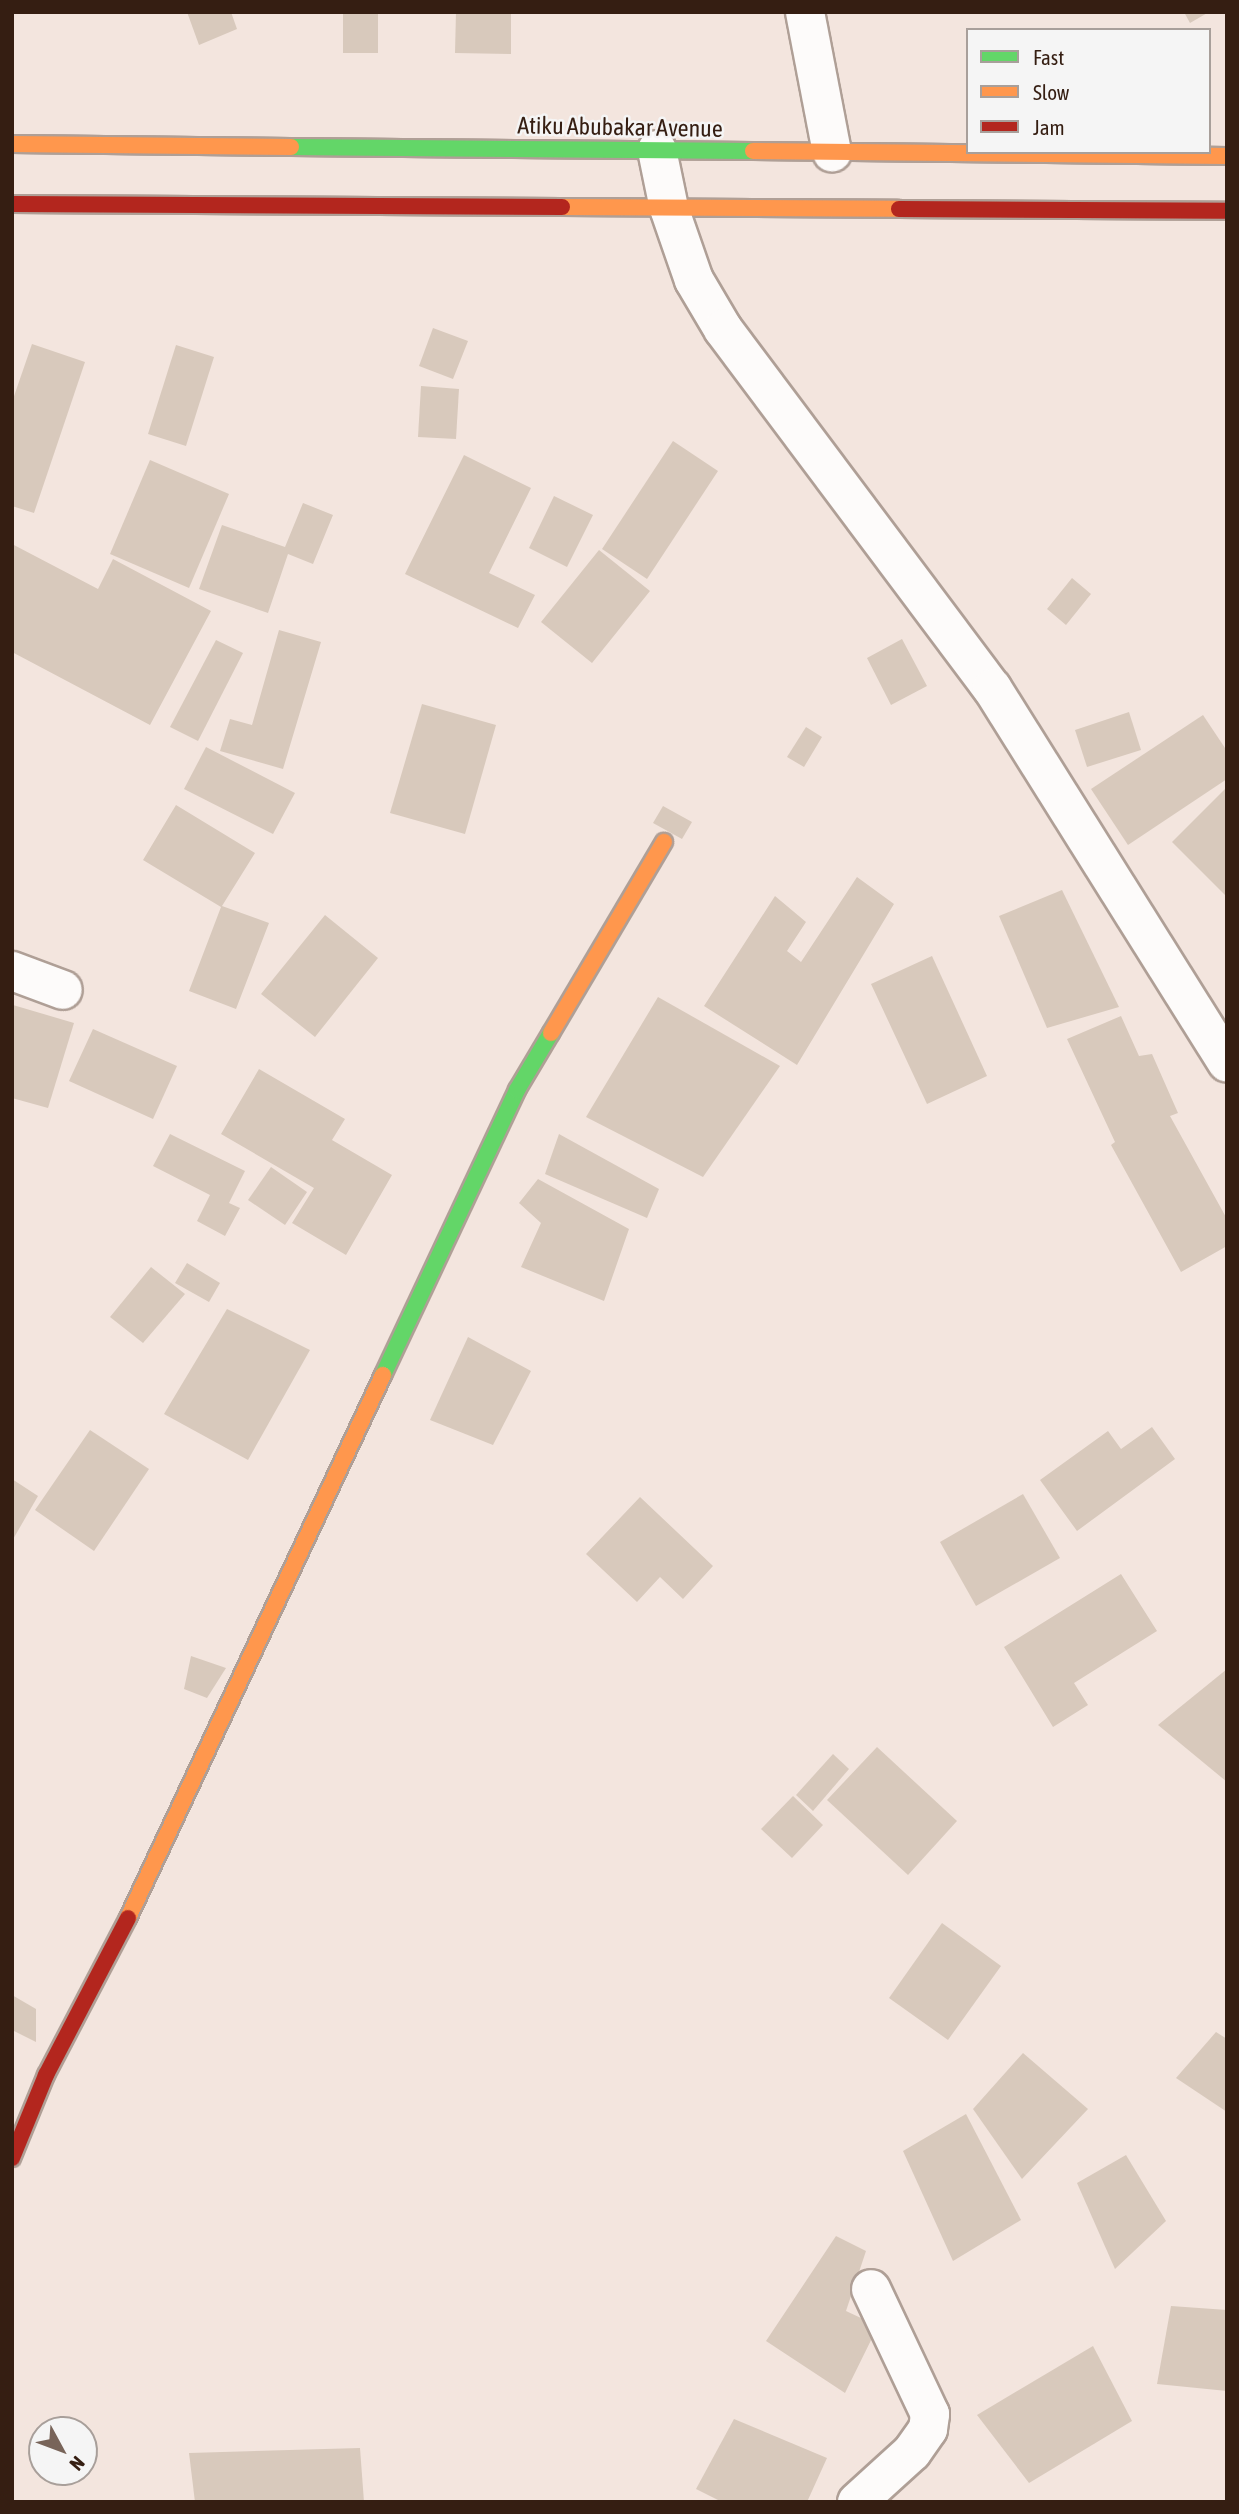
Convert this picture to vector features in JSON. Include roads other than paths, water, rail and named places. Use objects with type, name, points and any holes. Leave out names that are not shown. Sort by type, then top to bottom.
[{"type":"main road","name":"Atiku Abubakar Avenue","points":[[12,144],[966,153]]},
{"type":"main road","name":"Atiku Abubakar Avenue","points":[[1030,154],[1227,156]]},
{"type":"main road","points":[[12,204],[1227,211]]},
{"type":"main road","points":[[12,2158],[46,2075],[147,1881],[517,1090],[664,842]]},
{"type":"street","points":[[805,12],[832,152]]},
{"type":"street","points":[[657,150],[669,208],[694,280],[723,330],[853,497],[992,688],[1227,1062]]},
{"type":"street","points":[[12,971],[63,990]]},
{"type":"street","points":[[857,2502],[912,2452],[928,2429],[930,2414],[871,2289]]}]
